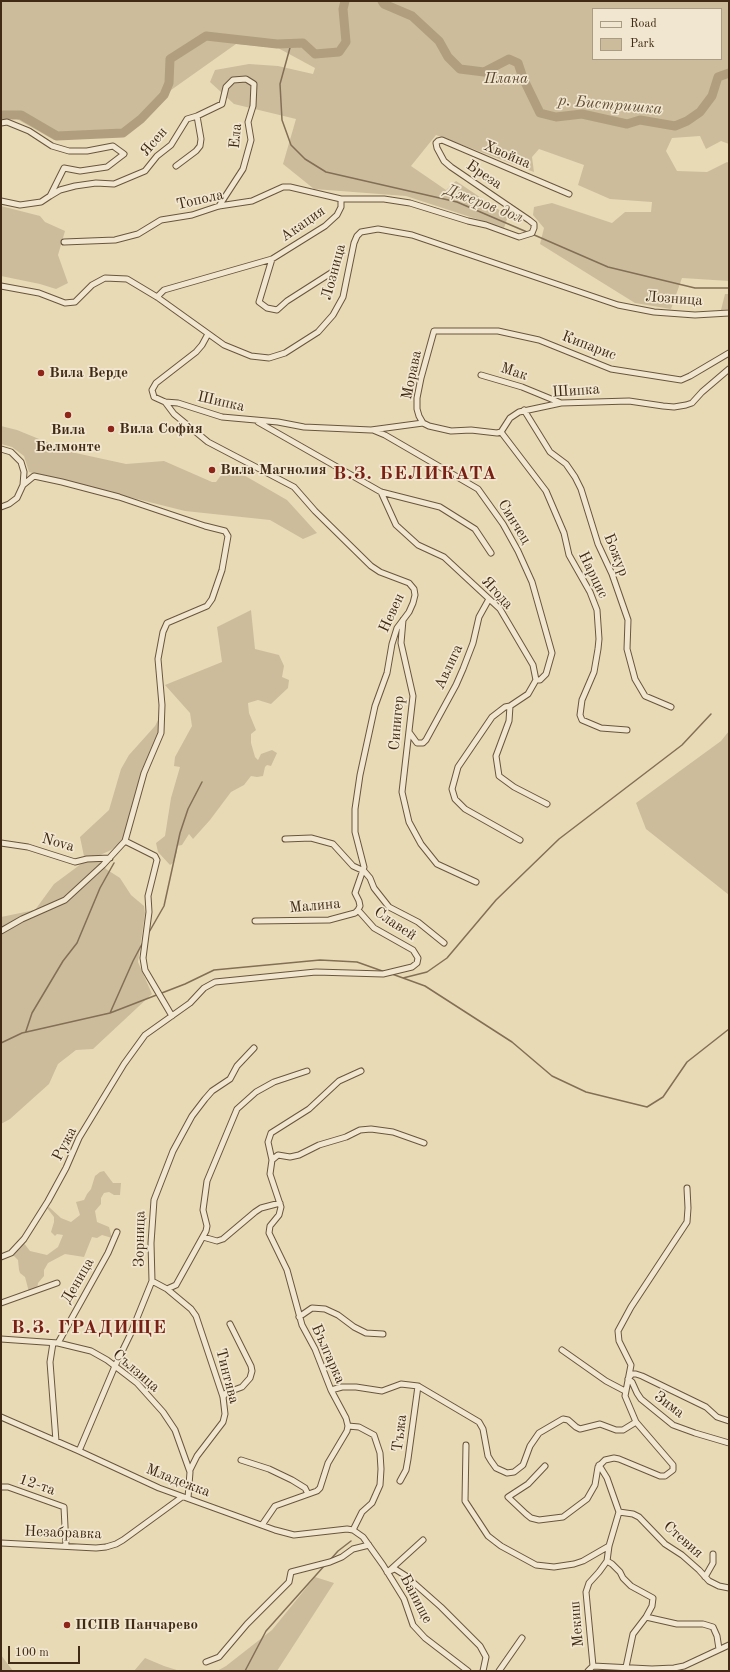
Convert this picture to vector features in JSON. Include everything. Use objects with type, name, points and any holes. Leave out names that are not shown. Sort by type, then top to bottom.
[{"type":"street","name":"Ясен","points":[[1,201],[20,205],[41,202],[60,190],[96,183],[114,184],[145,171],[157,156],[171,145],[187,119],[222,104],[226,87],[233,80],[246,79],[254,84]]},
{"type":"street","name":"Ела","points":[[219,206],[243,169],[251,140],[248,122],[253,106],[254,84]]},
{"type":"street","points":[[176,166],[196,151],[200,146],[201,139],[196,116]]},
{"type":"street","points":[[1,123],[7,122],[29,131],[52,146],[69,151],[87,151],[113,146],[124,154],[107,167],[80,171],[64,168],[50,196]]},
{"type":"street","name":"Хвойна","points":[[436,142],[438,140],[442,140],[569,194]]},
{"type":"street","name":"Бреза","points":[[436,142],[441,157],[451,167],[534,224],[532,232],[519,237],[502,230]]},
{"type":"street","name":"Топола","points":[[64,242],[115,240],[138,234],[161,220],[192,215],[219,206],[252,201],[283,187],[290,187],[341,199]]},
{"type":"street","name":"Акация","points":[[157,297],[164,290],[272,259],[325,226],[337,215],[341,207],[341,199],[384,199],[410,203],[502,230]]},
{"type":"street","name":"Лозница","points":[[1,286],[39,294],[64,303],[75,302],[92,286],[105,278],[127,279],[157,297],[224,345],[251,356],[269,358],[285,353],[318,332],[333,315],[343,297],[354,243],[357,236],[361,232],[378,229],[412,235],[618,305],[654,312],[695,315],[729,313]]},
{"type":"street","points":[[272,259],[259,302],[267,308],[277,310],[287,301],[334,271]]},
{"type":"street","name":"Кипарис","points":[[434,331],[498,331],[539,340],[611,369],[681,380],[729,353]]},
{"type":"street","name":"Морава","points":[[423,423],[418,412],[417,398],[434,331]]},
{"type":"street","points":[[165,402],[153,395],[154,386],[174,368],[196,352],[208,334]]},
{"type":"street","name":"Шипка","points":[[501,432],[514,414],[524,410],[561,402],[629,401],[669,406],[686,405],[692,403],[702,392],[729,369]]},
{"type":"street","name":"Мак","points":[[481,374],[522,387],[561,402]]},
{"type":"street","name":"Шипка","points":[[165,402],[175,402],[222,418],[257,422],[278,422],[311,428],[371,430]]},
{"type":"street","name":"Невен","points":[[165,402],[174,414],[208,442],[294,487],[315,511],[371,566],[380,572],[413,586],[415,594],[408,612],[397,628],[392,644],[387,673],[375,706],[360,775],[355,809],[355,832],[364,872],[370,878],[374,888],[389,906],[418,922],[444,943]]},
{"type":"street","name":"Божур","points":[[524,410],[550,452],[566,464],[575,477],[581,490],[598,544],[612,574],[628,620],[627,649],[635,679],[645,696],[671,707]]},
{"type":"street","points":[[257,422],[381,492],[440,507],[475,529],[491,553]]},
{"type":"street","points":[[371,430],[423,423],[429,426],[451,431],[501,432]]},
{"type":"street","name":"Синчец","points":[[371,430],[385,435],[478,490],[503,524],[518,551],[532,582],[552,653],[546,674],[540,680],[536,680]]},
{"type":"street","name":"Нарцис","points":[[501,432],[546,491],[564,533],[569,555],[590,592],[597,610],[599,633],[598,649],[594,672],[582,700],[580,710],[582,720],[601,728],[627,730]]},
{"type":"street","points":[[1,448],[11,452],[21,462],[24,472],[23,485],[17,498],[9,504],[1,507]]},
{"type":"street","points":[[1,931],[22,919],[65,900],[110,858],[124,841],[144,773],[161,733],[162,706],[158,659],[162,632],[167,623],[207,606],[212,599],[222,570],[228,536],[225,531],[205,526],[119,497],[62,482],[34,476],[23,485]]},
{"type":"street","name":"Ягода","points":[[381,492],[396,525],[418,545],[444,557],[500,609],[533,665],[536,680]]},
{"type":"street","name":"Авлига","points":[[409,732],[417,743],[423,743],[456,685],[471,651],[479,617],[489,599]]},
{"type":"street","name":"Синигер","points":[[403,620],[401,643],[413,696],[402,792],[409,822],[421,844],[437,864],[476,882]]},
{"type":"street","points":[[520,840],[465,809],[455,799],[452,789],[458,768],[484,728],[504,707],[510,706],[528,694],[536,680]]},
{"type":"street","points":[[510,706],[509,721],[496,756],[496,767],[499,776],[514,787],[547,804]]},
{"type":"street","points":[[285,839],[311,838],[332,844],[352,866],[364,872]]},
{"type":"street","points":[[124,841],[155,856],[157,860],[148,896],[149,912],[143,958],[145,970],[172,1016]]},
{"type":"street","name":"Nova","points":[[1,843],[28,847],[75,862],[87,859],[110,858]]},
{"type":"street","name":"Малина","points":[[255,921],[329,920],[350,915],[358,910],[360,906],[355,893],[364,872]]},
{"type":"street","name":"Славей","points":[[358,910],[374,928],[413,950],[418,958]]},
{"type":"street","name":"Ружа","points":[[1,1258],[12,1253],[24,1239],[48,1201],[66,1168],[79,1138],[124,1064],[145,1035],[190,1004],[204,988],[215,982],[316,972],[382,974],[412,967],[417,963],[418,958]]},
{"type":"street","name":"Зорница","points":[[79,1451],[115,1366],[131,1333],[152,1281],[151,1243],[154,1200],[173,1151],[192,1116],[205,1099],[212,1091],[230,1079],[237,1066],[254,1048]]},
{"type":"street","points":[[167,1289],[176,1285],[203,1237],[207,1226],[203,1210],[207,1181],[237,1109],[256,1092],[274,1082],[306,1071]]},
{"type":"street","points":[[203,1237],[217,1241],[223,1239],[256,1212],[280,1203],[270,1174],[272,1160],[268,1142],[271,1133],[309,1109],[339,1081],[361,1071]]},
{"type":"street","points":[[272,1160],[278,1155],[290,1157],[299,1155],[319,1145],[346,1137],[360,1130],[371,1129],[393,1132],[424,1143]]},
{"type":"street","points":[[545,1466],[528,1484],[508,1497],[526,1514],[535,1520],[548,1520],[563,1517],[587,1499],[596,1485],[596,1470],[605,1460],[614,1458],[619,1459],[652,1473],[665,1476],[673,1470],[673,1465],[636,1422],[625,1391],[631,1365],[619,1341],[618,1331],[631,1307],[687,1222],[687,1188]]},
{"type":"street","name":"Българка","points":[[280,1203],[280,1212],[270,1226],[269,1234],[292,1283],[299,1317],[304,1330],[315,1349],[331,1390],[346,1418],[348,1426]]},
{"type":"street","name":"Деница","points":[[56,1441],[50,1362],[55,1343],[108,1253],[117,1232]]},
{"type":"street","name":"Тинтява","points":[[152,1281],[167,1289],[191,1309],[196,1316],[223,1397],[225,1414],[223,1422],[194,1459],[190,1472]]},
{"type":"street","points":[[1,1303],[56,1283]]},
{"type":"street","points":[[299,1317],[312,1308],[325,1309],[338,1315],[354,1327],[366,1333],[383,1334]]},
{"type":"street","points":[[223,1397],[226,1393],[242,1387],[250,1378],[252,1371],[251,1366],[230,1324]]},
{"type":"street","name":"Сълзица","points":[[1,1339],[55,1343],[91,1351],[115,1366],[137,1383],[167,1418],[175,1430],[190,1472],[188,1498]]},
{"type":"street","points":[[562,1350],[606,1381],[625,1391]]},
{"type":"street","points":[[628,1379],[632,1374],[642,1376],[706,1407],[717,1417],[729,1421]]},
{"type":"street","name":"Зима","points":[[628,1379],[632,1382],[641,1398],[673,1425],[729,1443]]},
{"type":"street","points":[[331,1390],[342,1387],[356,1387],[382,1391],[401,1384],[418,1386],[479,1422],[483,1427],[488,1456],[496,1468],[507,1473],[514,1472],[523,1465],[530,1446],[539,1433],[563,1419],[567,1419],[580,1429],[600,1424],[611,1429],[622,1430],[636,1422]]},
{"type":"street","name":"Тъжа","points":[[400,1481],[406,1470],[418,1386]]},
{"type":"street","name":"Младежка","points":[[1,1417],[182,1498],[188,1498],[262,1524],[274,1530],[294,1535],[347,1529],[353,1530]]},
{"type":"street","points":[[262,1524],[275,1506],[317,1491],[320,1488],[328,1463],[347,1431],[348,1426],[359,1428],[374,1435],[380,1453],[381,1469],[380,1485],[372,1503],[362,1512],[353,1530]]},
{"type":"street","points":[[466,1445],[465,1502],[488,1536],[501,1546],[536,1564],[554,1567],[583,1561],[609,1546]]},
{"type":"street","points":[[241,1460],[269,1469],[292,1480],[305,1488],[308,1494]]},
{"type":"street","points":[[599,1465],[607,1478],[619,1512],[609,1546],[607,1561],[620,1572],[623,1578],[631,1586],[653,1598],[652,1606],[646,1617],[632,1634],[626,1667]]},
{"type":"street","name":"12-та","points":[[1,1487],[8,1487],[64,1507],[66,1546]]},
{"type":"street","name":"Незабравка","points":[[1,1543],[96,1548],[116,1544],[182,1498]]},
{"type":"street","name":"Стевия","points":[[619,1512],[633,1514],[639,1517],[665,1544],[682,1555],[700,1570],[704,1577],[714,1584],[729,1588]]},
{"type":"street","name":"Банище","points":[[353,1530],[363,1537],[388,1572],[404,1599],[413,1625],[425,1638],[468,1671]]},
{"type":"street","points":[[388,1572],[423,1540]]},
{"type":"street","points":[[206,1662],[219,1657],[247,1624],[289,1582],[291,1572],[330,1562],[342,1557],[353,1549],[369,1545]]},
{"type":"street","points":[[704,1577],[713,1563],[712,1554]]},
{"type":"street","name":"Мекиш","points":[[588,1671],[593,1666],[586,1592],[589,1583],[607,1561]]},
{"type":"street","points":[[388,1572],[395,1569],[406,1576],[441,1606],[480,1646],[486,1657],[483,1671]]},
{"type":"street","points":[[646,1617],[677,1624],[702,1624],[713,1627],[720,1649]]},
{"type":"street","points":[[499,1671],[522,1638]]},
{"type":"street","points":[[593,1666],[652,1669],[674,1668],[684,1666],[729,1645]]},
{"type":"green space","name":"Плана","points":[[1,1],[729,1],[729,144],[721,141],[706,149],[700,136],[672,138],[666,151],[677,171],[707,172],[727,162],[729,163],[729,281],[682,278],[671,309],[635,303],[540,244],[544,228],[533,215],[534,207],[552,203],[612,223],[625,212],[651,212],[652,202],[610,199],[578,185],[584,165],[539,149],[532,157],[534,172],[436,135],[411,166],[446,190],[456,181],[508,216],[504,228],[406,196],[314,189],[283,164],[296,119],[234,104],[210,82],[215,70],[249,64],[278,66],[313,74],[315,68],[278,48],[236,44],[164,95],[141,119],[123,133],[54,140],[1,110]]},
{"type":"green space","points":[[1,206],[40,216],[45,222],[65,231],[58,255],[68,283],[56,289],[1,276]]},
{"type":"green space","points":[[725,294],[729,294],[729,309],[721,310]]},
{"type":"green space","points":[[1,426],[17,430],[71,452],[126,464],[164,461],[212,482],[216,482],[228,466],[287,500],[317,533],[303,539],[270,520],[185,511],[29,472],[24,456],[12,447],[1,444]]},
{"type":"green space","points":[[251,610],[255,649],[279,655],[284,666],[282,677],[289,680],[288,688],[271,704],[258,700],[248,703],[249,713],[256,730],[251,734],[251,743],[255,757],[258,760],[261,754],[272,750],[277,753],[271,766],[267,765],[265,767],[263,776],[251,776],[244,785],[231,792],[210,820],[193,839],[189,834],[182,845],[177,846],[174,862],[170,865],[158,852],[156,843],[165,836],[171,798],[180,767],[174,766],[175,757],[192,726],[190,713],[165,685],[222,662],[217,627]]},
{"type":"green space","points":[[161,714],[159,733],[123,841],[111,850],[96,857],[106,869],[120,878],[131,895],[144,906],[145,913],[138,962],[152,994],[93,1049],[76,1050],[58,1064],[49,1084],[10,1119],[1,1124],[1,917],[35,910],[54,884],[85,861],[80,837],[109,810],[121,769],[129,755],[155,726]]},
{"type":"green space","points":[[729,731],[729,895],[646,829],[636,803],[721,741]]},
{"type":"green space","points":[[104,1171],[113,1183],[121,1183],[120,1195],[114,1195],[109,1192],[104,1193],[101,1198],[101,1204],[95,1211],[97,1222],[109,1227],[112,1238],[102,1235],[97,1238],[92,1237],[84,1257],[65,1254],[48,1263],[44,1270],[44,1276],[38,1283],[37,1290],[29,1292],[25,1277],[20,1273],[18,1260],[12,1254],[23,1242],[30,1251],[47,1255],[58,1247],[63,1235],[57,1234],[55,1236],[51,1232],[54,1217],[47,1208],[49,1207],[61,1218],[71,1222],[80,1215],[76,1202],[84,1200],[91,1189],[95,1176]]},
{"type":"green space","points":[[315,1577],[334,1583],[277,1671],[217,1671],[226,1666],[272,1630]]},
{"type":"green space","points":[[1,1655],[13,1671],[1,1671]]},
{"type":"green space","points":[[145,1658],[164,1666],[180,1671],[134,1671]]},
{"type":"waterway","name":"р. Бистришка","points":[[1,115],[21,115],[57,136],[123,133],[141,119],[164,95],[169,83],[170,59],[206,36],[277,44],[303,43],[315,54],[339,52],[346,42],[343,9],[345,1]]},
{"type":"waterway","name":"р. Бистришка","points":[[382,1],[384,4],[412,16],[439,41],[448,57],[460,69],[484,72],[509,59],[518,63],[523,78],[540,113],[556,117],[582,114],[627,124],[640,120],[675,126],[687,121],[700,112],[712,96],[718,77],[729,73]]},
{"type":"waterway","name":"Джеров дол","points":[[291,44],[280,84],[282,120],[291,145],[305,159],[326,172],[457,202],[527,232]]},
{"type":"waterway","name":"Джеров дол","points":[[532,234],[608,267],[695,288],[729,288]]},
{"type":"waterway","points":[[403,978],[427,972],[447,958],[496,900],[559,839],[682,745],[711,714]]},
{"type":"waterway","points":[[148,934],[164,906],[180,833],[188,809],[202,782]]},
{"type":"waterway","points":[[26,1031],[32,1013],[63,961],[77,943],[100,888],[114,863]]},
{"type":"waterway","points":[[110,1013],[142,944]]},
{"type":"waterway","points":[[1,1043],[22,1033],[110,1013],[185,984],[214,970],[320,960],[357,962],[385,972]]},
{"type":"waterway","points":[[392,974],[425,986],[512,1042],[552,1076],[586,1092],[647,1107],[663,1097],[687,1062],[729,1029]]},
{"type":"waterway","points":[[330,1560],[338,1551],[351,1541]]},
{"type":"waterway","points":[[245,1671],[266,1631],[325,1565]]},
{"type":"place","name":"Вила Верде","points":[[41,373]]},
{"type":"place","name":"Вила Белмонте","points":[[68,415]]},
{"type":"place","name":"Вила Софѝя","points":[[111,429]]},
{"type":"place","name":"Вила Магнолия","points":[[212,470]]},
{"type":"place","name":"ПСПВ Панчарево","points":[[67,1625]]},
{"type":"district","name":"В.З. БЕЛИКАТА","points":[[415,474]]},
{"type":"district","name":"В.З. ГРАДИЩЕ","points":[[89,1328]]}]
